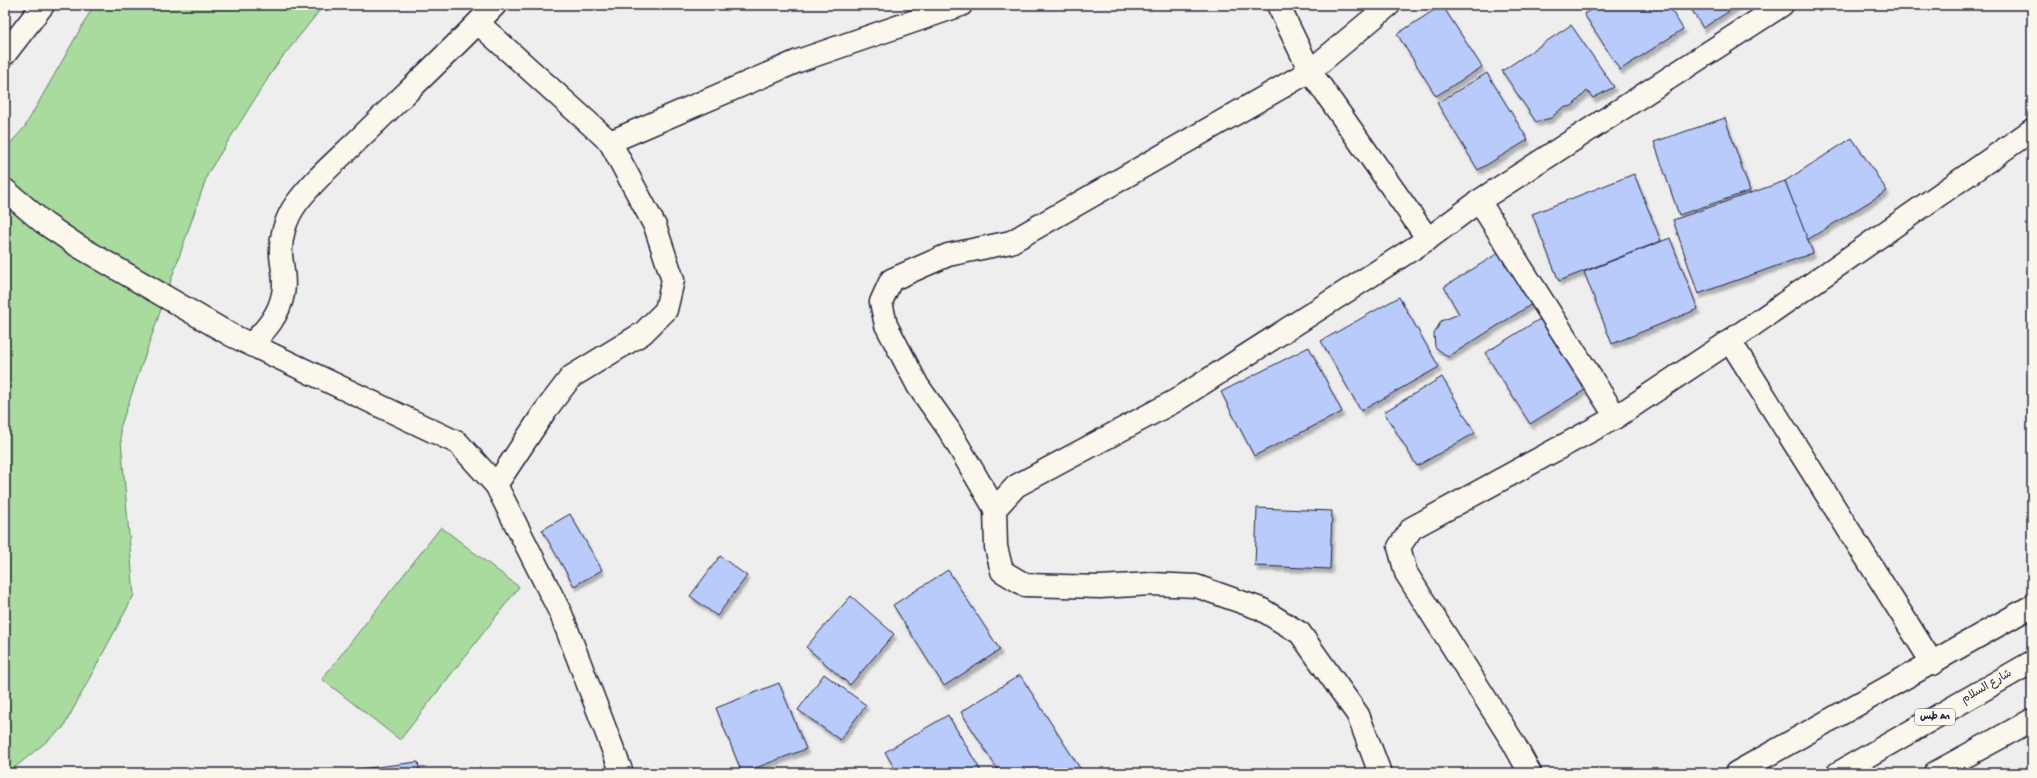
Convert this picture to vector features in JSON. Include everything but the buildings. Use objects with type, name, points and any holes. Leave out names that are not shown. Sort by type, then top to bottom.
[{"type":"main road","points":[[5,54],[43,5]]},
{"type":"main road","points":[[251,344],[266,330],[277,313],[283,294],[284,275],[281,255],[282,237],[287,220],[296,204],[326,171],[495,5]]},
{"type":"main road","points":[[610,142],[798,60],[961,5]]},
{"type":"main road","points":[[1278,5],[1310,71],[1428,239]]},
{"type":"main road","points":[[1380,773],[1358,715],[1300,633],[1261,609],[1196,586],[1151,584],[1100,587],[1025,585],[1002,571],[996,547],[994,509],[949,430],[918,386],[886,325],[881,302],[891,280],[948,255],[1011,242],[1310,71],[1389,5]]},
{"type":"main road","points":[[994,509],[1016,486],[1175,401],[1428,239],[1479,202],[1782,5]]},
{"type":"main road","points":[[478,23],[610,142],[655,226],[673,280],[666,310],[643,333],[571,377],[545,411],[496,485]]},
{"type":"main road","points":[[1530,773],[1509,735],[1406,573],[1399,548],[1412,528],[1616,417],[1730,341],[2032,130]]},
{"type":"main road","points":[[5,190],[44,223],[78,246],[232,335],[458,443],[496,485],[561,614],[622,773]]},
{"type":"main road","points":[[1479,202],[1616,417]]},
{"type":"main road","points":[[1730,341],[1933,664]]},
{"type":"main road","points":[[1736,773],[1933,664],[2032,606]]},
{"type":"main road","name":"شارع السلام","points":[[1838,773],[2032,662]]},
{"type":"main road","points":[[1935,773],[2032,720]]},
{"type":"green space","points":[[94,5],[324,5],[277,64],[208,173],[120,428],[134,595],[63,728],[8,773],[5,773],[5,149],[24,128]]},
{"type":"green space","points":[[441,527],[519,587],[400,740],[322,679]]}]
